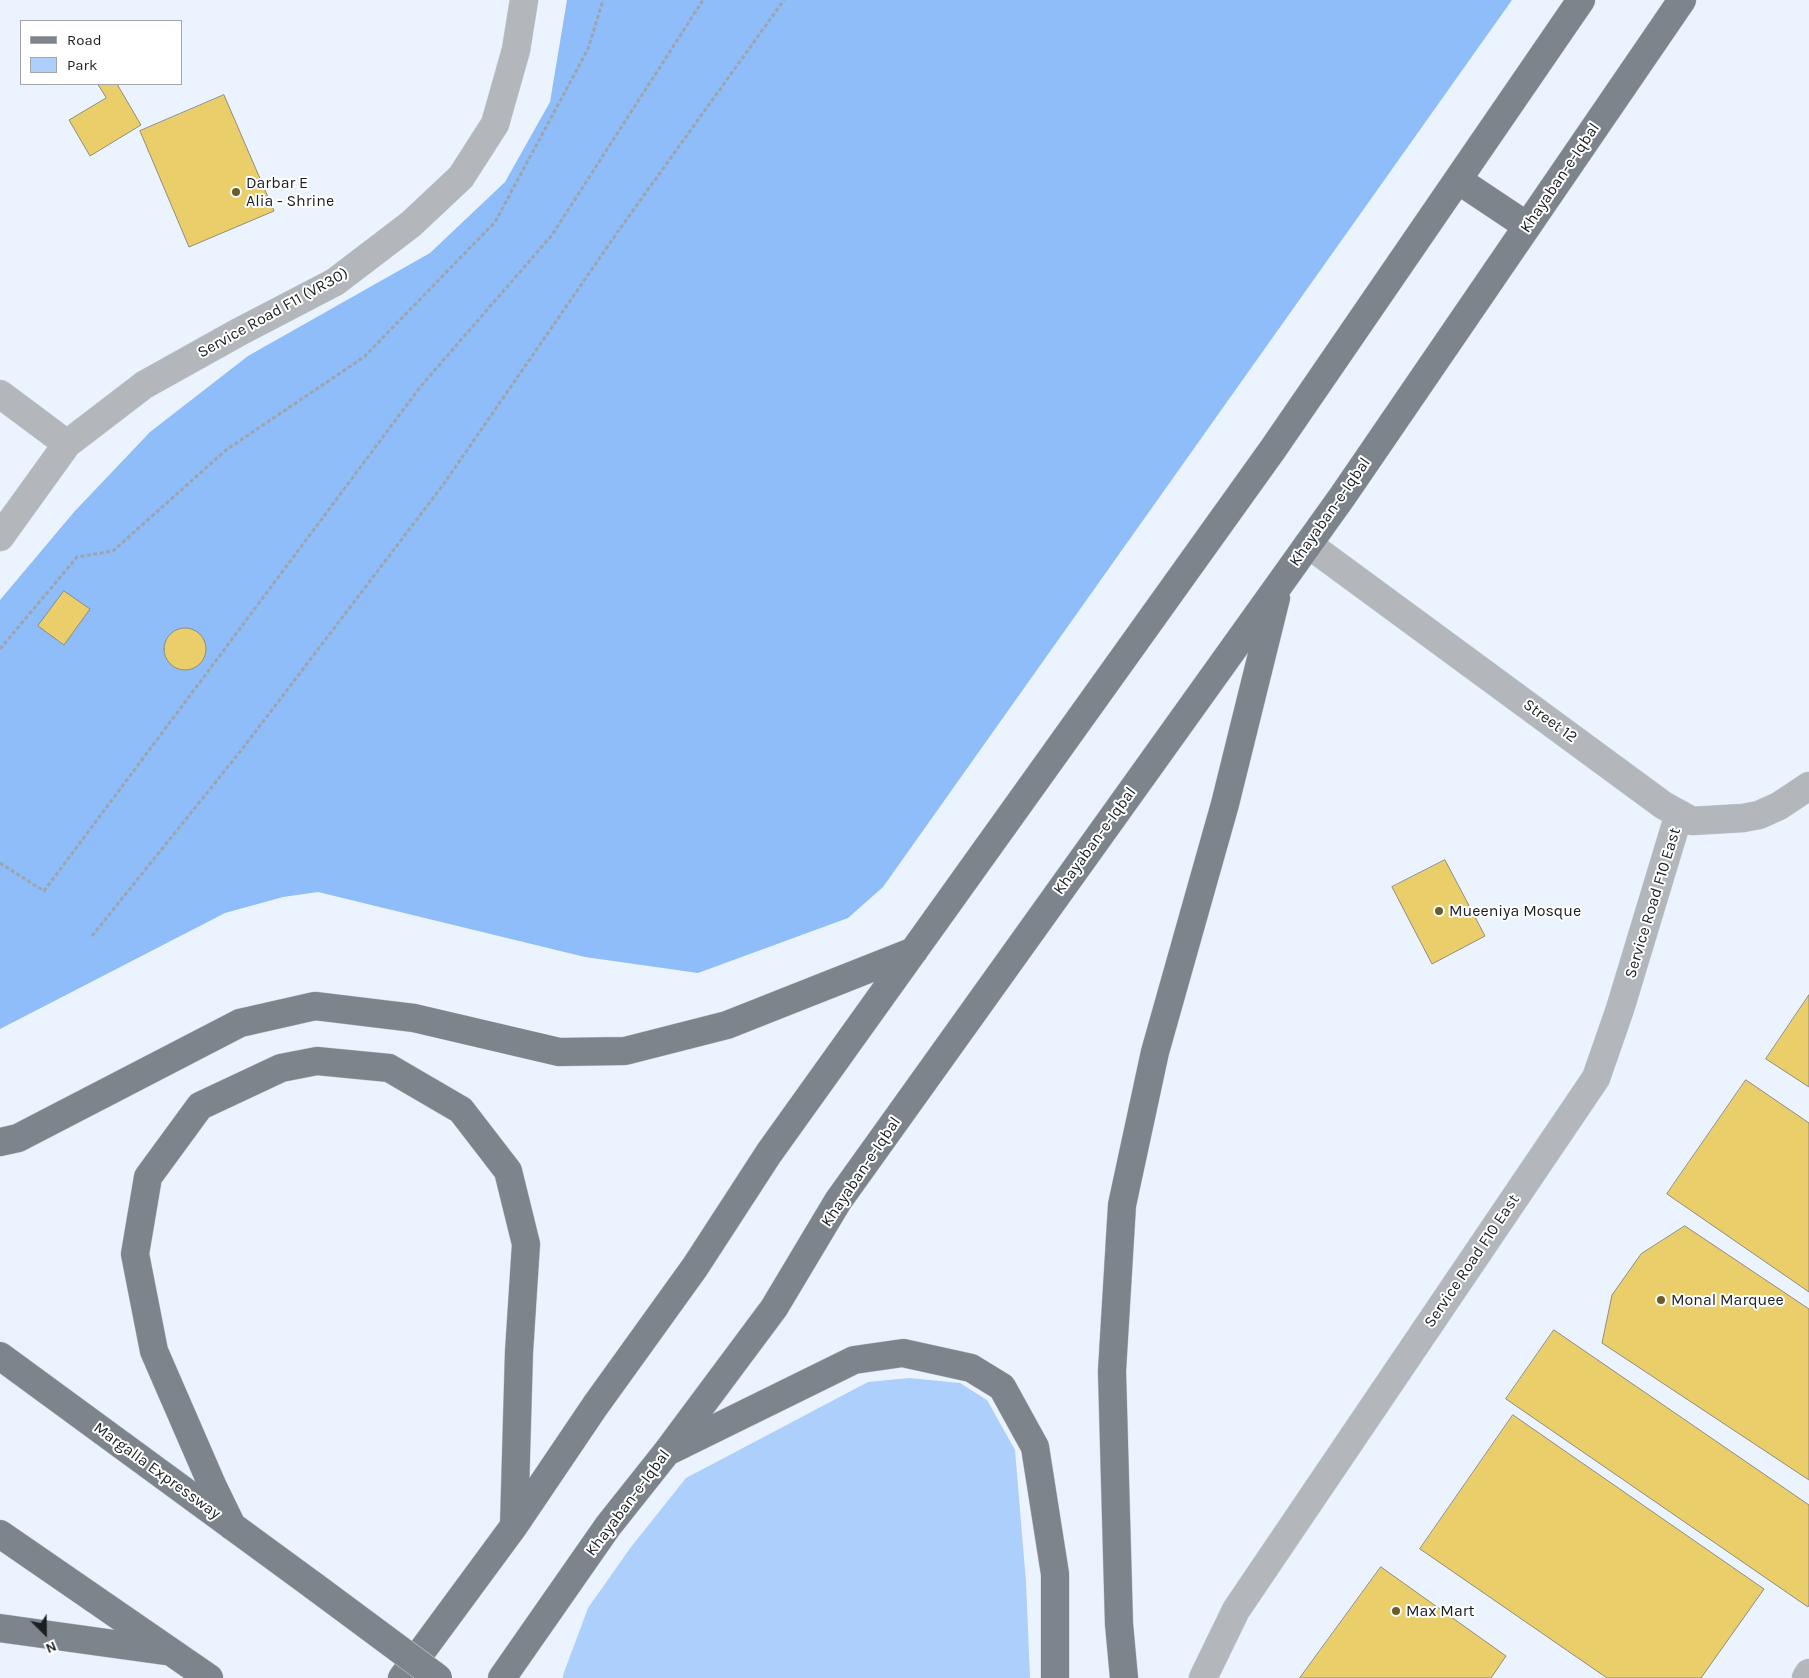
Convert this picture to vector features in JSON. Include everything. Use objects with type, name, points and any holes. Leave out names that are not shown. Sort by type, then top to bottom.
[{"type":"main road","points":[[402,1678],[514,1526],[595,1406],[695,1267],[769,1153],[1268,457],[1581,0]]},
{"type":"main road","name":"Khayaban-e-Iqbal","points":[[502,1678],[608,1526],[666,1453],[774,1308],[838,1201],[1308,544],[1682,0]]},
{"type":"main road","points":[[1458,180],[1527,226]]},
{"type":"main road","points":[[1124,1678],[1119,1624],[1112,1371],[1122,1205],[1155,1052],[1225,804],[1279,584]]},
{"type":"main road","points":[[0,1142],[26,1133],[240,1023],[316,1006],[414,1018],[559,1052],[625,1051],[727,1025],[914,951]]},
{"type":"main road","points":[[232,1526],[212,1487],[154,1352],[135,1254],[148,1177],[200,1106],[281,1068],[317,1061],[389,1068],[461,1110],[508,1171],[526,1244],[519,1352],[514,1526]]},
{"type":"main road","points":[[666,1453],[854,1360],[903,1353],[971,1368],[1002,1387],[1035,1447],[1055,1574],[1055,1678]]},
{"type":"main road","name":"Margalla Expressway","points":[[0,1356],[438,1678]]},
{"type":"main road","points":[[0,1534],[209,1678]]},
{"type":"main road","points":[[0,1628],[171,1652]]},
{"type":"street","name":"Service Road F11 (VR30)","points":[[0,537],[67,444],[144,385],[239,332],[335,282],[411,224],[460,177],[495,124],[516,50],[524,0]]},
{"type":"street","points":[[0,394],[67,444]]},
{"type":"street","name":"Street 12","points":[[1308,544],[1663,804],[1692,821],[1759,815],[1778,806],[1809,786]]},
{"type":"street","name":"Service Road F10 East","points":[[1203,1678],[1236,1610],[1596,1078],[1620,1009],[1680,814]]},
{"type":"street","points":[[1806,1678],[1809,1673]]},
{"type":"path","points":[[0,649],[77,557],[113,551],[226,450],[364,357],[495,222],[588,49],[603,0]]},
{"type":"path","points":[[0,862],[44,891],[421,386],[552,235],[703,0]]},
{"type":"path","points":[[92,936],[243,748],[443,485],[619,230],[784,0]]},
{"type":"green space","points":[[909,1378],[960,1383],[987,1400],[1015,1450],[1026,1582],[1030,1678],[563,1678],[588,1608],[631,1547],[686,1478],[868,1382]]},
{"type":"shaded area","points":[[567,0],[1512,0],[883,887],[848,918],[698,973],[585,957],[318,892],[283,897],[225,913],[0,1029],[0,600],[74,512],[150,432],[248,356],[430,253],[505,182],[550,102]]},
{"type":"building","points":[[99,85],[118,85],[141,125],[90,156],[69,120],[106,98]]},
{"type":"building","points":[[224,95],[274,211],[189,247],[140,131]]},
{"type":"building","points":[[64,591],[90,609],[64,645],[38,626]]},
{"type":"building","points":[[181,628],[189,628],[200,634],[206,649],[200,664],[189,670],[181,670],[170,664],[164,653],[164,645],[170,634]]},
{"type":"building","name":"Mueeniya Mosque","points":[[1445,860],[1485,936],[1432,964],[1392,887]]},
{"type":"building","points":[[1809,995],[1809,1087],[1766,1059]]},
{"type":"building","points":[[1746,1080],[1809,1123],[1809,1292],[1667,1194]]},
{"type":"building","points":[[1685,1226],[1809,1309],[1809,1480],[1602,1343],[1612,1295],[1641,1254]]},
{"type":"building","points":[[1554,1330],[1809,1505],[1808,1607],[1506,1399]]},
{"type":"building","points":[[1513,1415],[1764,1589],[1701,1678],[1607,1678],[1420,1549]]},
{"type":"building","name":"Max Mart","points":[[1381,1567],[1506,1656],[1491,1678],[1300,1678]]},
{"type":"place","name":"Darbar E Alia - Shrine","points":[[236,192]]},
{"type":"place","name":"Mueeniya Mosque","points":[[1439,911]]},
{"type":"place","name":"Monal Marquee","points":[[1661,1300]]},
{"type":"place","name":"Max Mart","points":[[1396,1611]]}]
